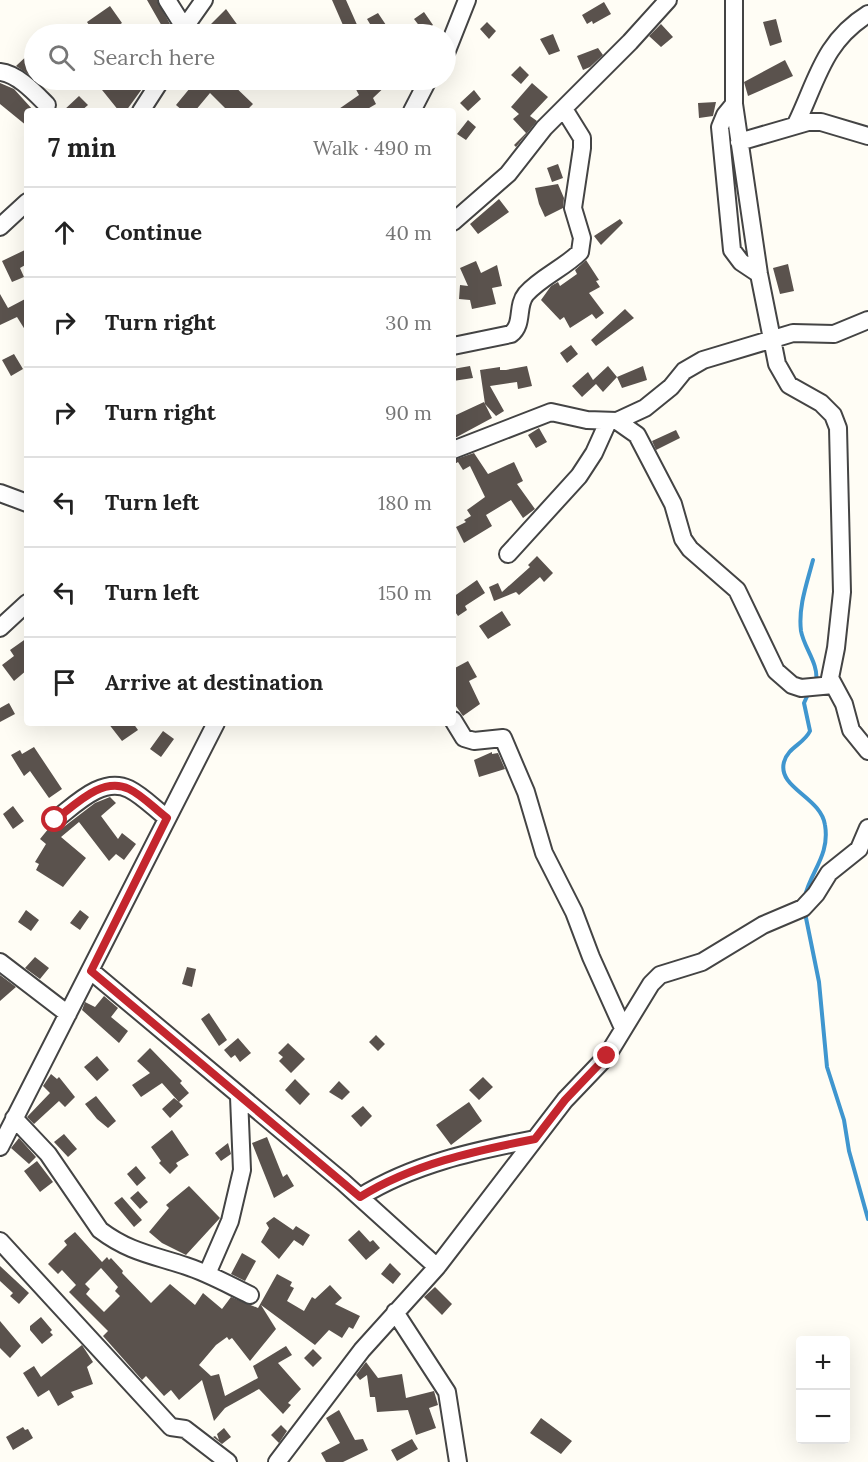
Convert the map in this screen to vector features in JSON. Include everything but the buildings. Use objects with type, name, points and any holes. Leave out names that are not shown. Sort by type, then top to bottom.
[{"type":"street","points":[[167,0],[179,24]]},
{"type":"street","points":[[187,24],[204,0]]},
{"type":"street","points":[[452,0],[461,17]]},
{"type":"street","points":[[456,29],[467,0]]},
{"type":"street","points":[[456,219],[508,174],[544,128],[564,110],[668,0]]},
{"type":"street","points":[[734,0],[734,104],[759,274],[772,340],[781,375],[789,386],[822,403],[833,415],[838,428],[842,592],[836,648],[830,670],[833,686],[844,704],[851,730],[868,751]]},
{"type":"street","points":[[796,124],[818,69],[847,30],[868,14]]},
{"type":"street","points":[[0,72],[7,73],[24,84]]},
{"type":"street","points":[[32,90],[47,105]]},
{"type":"street","points":[[143,108],[155,90]]},
{"type":"street","points":[[414,108],[423,90]]},
{"type":"street","points":[[734,104],[720,127],[732,250],[741,262],[759,274]]},
{"type":"street","points":[[456,345],[511,334],[518,327],[521,304],[527,293],[580,252],[582,238],[573,208],[582,138],[564,110]]},
{"type":"street","points":[[739,142],[796,124],[821,122],[868,136]]},
{"type":"street","points":[[0,227],[24,205]]},
{"type":"street","points":[[508,554],[579,476],[612,421],[645,408],[671,387],[684,371],[703,360],[793,333],[834,334],[868,320]]},
{"type":"street","points":[[456,449],[551,412],[612,421],[637,435],[673,504],[684,539],[690,549],[737,590],[776,671],[792,685],[801,688],[833,686]]},
{"type":"street","points":[[0,493],[24,502]]},
{"type":"street","points":[[0,628],[24,606]]},
{"type":"street","points":[[456,725],[464,738],[474,741],[503,738],[526,792],[544,853],[574,912],[623,1028]]},
{"type":"street","points":[[0,1147],[214,726]]},
{"type":"street","points":[[55,820],[88,795],[115,786],[129,789],[167,818]]},
{"type":"street","points":[[278,1462],[362,1350],[437,1267],[565,1100],[607,1056],[651,984],[660,975],[702,962],[763,925],[803,908],[816,894],[828,873],[859,849],[868,828]]},
{"type":"street","points":[[0,962],[68,1014]]},
{"type":"street","points":[[91,971],[238,1097],[360,1197],[437,1267]]},
{"type":"street","points":[[207,1274],[230,1221],[242,1170],[238,1097]]},
{"type":"street","points":[[14,1118],[48,1154],[100,1230],[138,1252],[207,1274],[250,1295]]},
{"type":"street","points":[[360,1197],[381,1184],[456,1155],[535,1139]]},
{"type":"street","points":[[0,1241],[171,1427],[185,1429],[228,1462]]},
{"type":"street","points":[[394,1312],[447,1392],[458,1462]]},
{"type":"waterway","points":[[813,560],[800,622],[801,631],[815,668],[816,681]]},
{"type":"waterway","points":[[805,896],[825,845],[825,825],[816,807],[787,779],[784,762],[792,749],[810,731],[804,703],[809,692]]},
{"type":"waterway","points":[[805,913],[819,982],[827,1067],[844,1120],[849,1151],[868,1219]]},
{"type":"route","points":[[55,820],[88,795],[102,788],[115,786],[129,789],[167,818],[91,971],[238,1097],[360,1197],[381,1184],[456,1155],[535,1139],[565,1100],[607,1056]]}]
